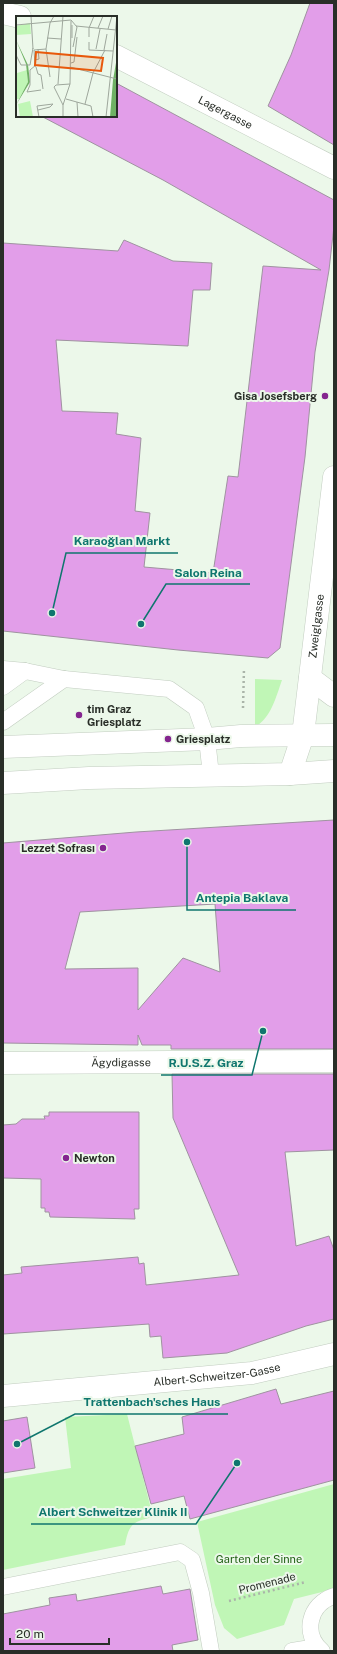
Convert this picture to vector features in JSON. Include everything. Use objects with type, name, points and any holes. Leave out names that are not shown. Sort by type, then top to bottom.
[{"type":"main road","points":[[3,12],[17,16]]},
{"type":"main road","name":"Lagergasse","points":[[117,57],[334,168]]},
{"type":"main road","name":"Zweiglgasse","points":[[290,774],[303,736],[334,477]]},
{"type":"main road","points":[[310,678],[334,696]]},
{"type":"main road","points":[[3,747],[207,739],[241,736],[334,735]]},
{"type":"main road","points":[[3,783],[88,778],[334,772]]},
{"type":"main road","name":"Ägydigasse","points":[[3,1063],[334,1061]]},
{"type":"main road","name":"Albert-Schweitzer-Gasse","points":[[3,1396],[252,1373],[334,1354]]},
{"type":"lane","points":[[3,669],[25,671],[64,679],[169,689],[196,708],[207,739],[212,775]]},
{"type":"lane","points":[[3,687],[25,671]]},
{"type":"lane","points":[[3,722],[64,679]]},
{"type":"lane","points":[[3,778],[88,778]]},
{"type":"lane","points":[[3,1587],[180,1552],[192,1560],[211,1651]]},
{"type":"lane","points":[[320,1649],[313,1640],[310,1632],[312,1616],[320,1603],[327,1598],[334,1596]]},
{"type":"lane","points":[[292,1651],[320,1649]]},
{"type":"path","points":[[243,712],[244,668]]},
{"type":"path","name":"Promenade","points":[[203,1608],[312,1580]]},
{"type":"green space","points":[[255,679],[282,680],[269,713],[261,723],[255,727]]},
{"type":"green space","points":[[127,1414],[153,1517],[136,1522],[130,1528],[125,1545],[3,1570],[3,1479],[71,1468],[65,1417]]},
{"type":"green space","name":"Garten der Sinne","points":[[334,1484],[334,1589],[294,1599],[284,1625],[237,1639],[224,1628],[215,1605],[197,1522]]},
{"type":"building","points":[[310,3],[334,3],[334,145],[268,106],[291,55]]},
{"type":"building","points":[[117,84],[334,200],[334,226],[329,270],[315,352],[305,457],[280,648],[268,658],[3,631],[3,243],[118,251],[124,240],[173,261],[212,263],[210,290],[193,290],[188,346],[56,340],[62,411],[118,413],[116,434],[141,438],[135,511],[150,513],[144,567],[213,573],[228,476],[238,477],[263,266],[321,270],[163,180],[43,117],[117,117]]},
{"type":"building","points":[[334,820],[334,1049],[171,1049],[171,1045],[142,1045],[138,1035],[138,1045],[3,1043],[3,843],[136,832]],"holes":[[[215,904],[220,972],[183,958],[138,1010],[138,968],[65,969],[80,912]]]},
{"type":"building","points":[[172,1074],[334,1074],[334,1150],[285,1152],[296,1246],[329,1236],[334,1250],[334,1319],[306,1326],[227,1353],[163,1358],[161,1336],[150,1337],[149,1324],[3,1334],[3,1275],[22,1273],[21,1267],[138,1257],[139,1264],[144,1263],[146,1285],[239,1275],[173,1118]]},
{"type":"building","points":[[49,1112],[139,1112],[139,1209],[134,1209],[135,1219],[50,1217],[49,1212],[45,1212],[45,1208],[41,1208],[41,1179],[3,1178],[3,1125],[16,1124],[22,1119],[45,1119],[44,1116],[49,1116]]},
{"type":"building","points":[[276,1389],[281,1404],[334,1391],[334,1480],[190,1519],[184,1496],[151,1504],[135,1446],[184,1434],[182,1417]]},
{"type":"building","points":[[27,1417],[35,1468],[3,1473],[3,1421]]},
{"type":"building","points":[[161,1586],[163,1594],[190,1589],[198,1640],[172,1645],[173,1651],[3,1651],[3,1614],[50,1605],[49,1598],[76,1594],[77,1601]]},
{"type":"place","name":"Gisa Josefsberg","points":[[325,396]]},
{"type":"place","name":"Karaoğlan Markt","points":[[52,613]]},
{"type":"place","name":"Salon Reina","points":[[141,624]]},
{"type":"place","name":"tim Graz Griesplatz","points":[[79,715]]},
{"type":"place","name":"Griesplatz","points":[[168,739]]},
{"type":"place","name":"Antepia Baklava","points":[[187,842]]},
{"type":"place","name":"Lezzet Sofrası","points":[[103,848]]},
{"type":"place","name":"R.U.S.Z. Graz","points":[[263,1031]]},
{"type":"place","name":"Newton","points":[[66,1158]]},
{"type":"place","name":"Trattenbach'sches Haus","points":[[17,1444]]},
{"type":"place","name":"Albert Schweitzer Klinik II","points":[[237,1463]]}]
